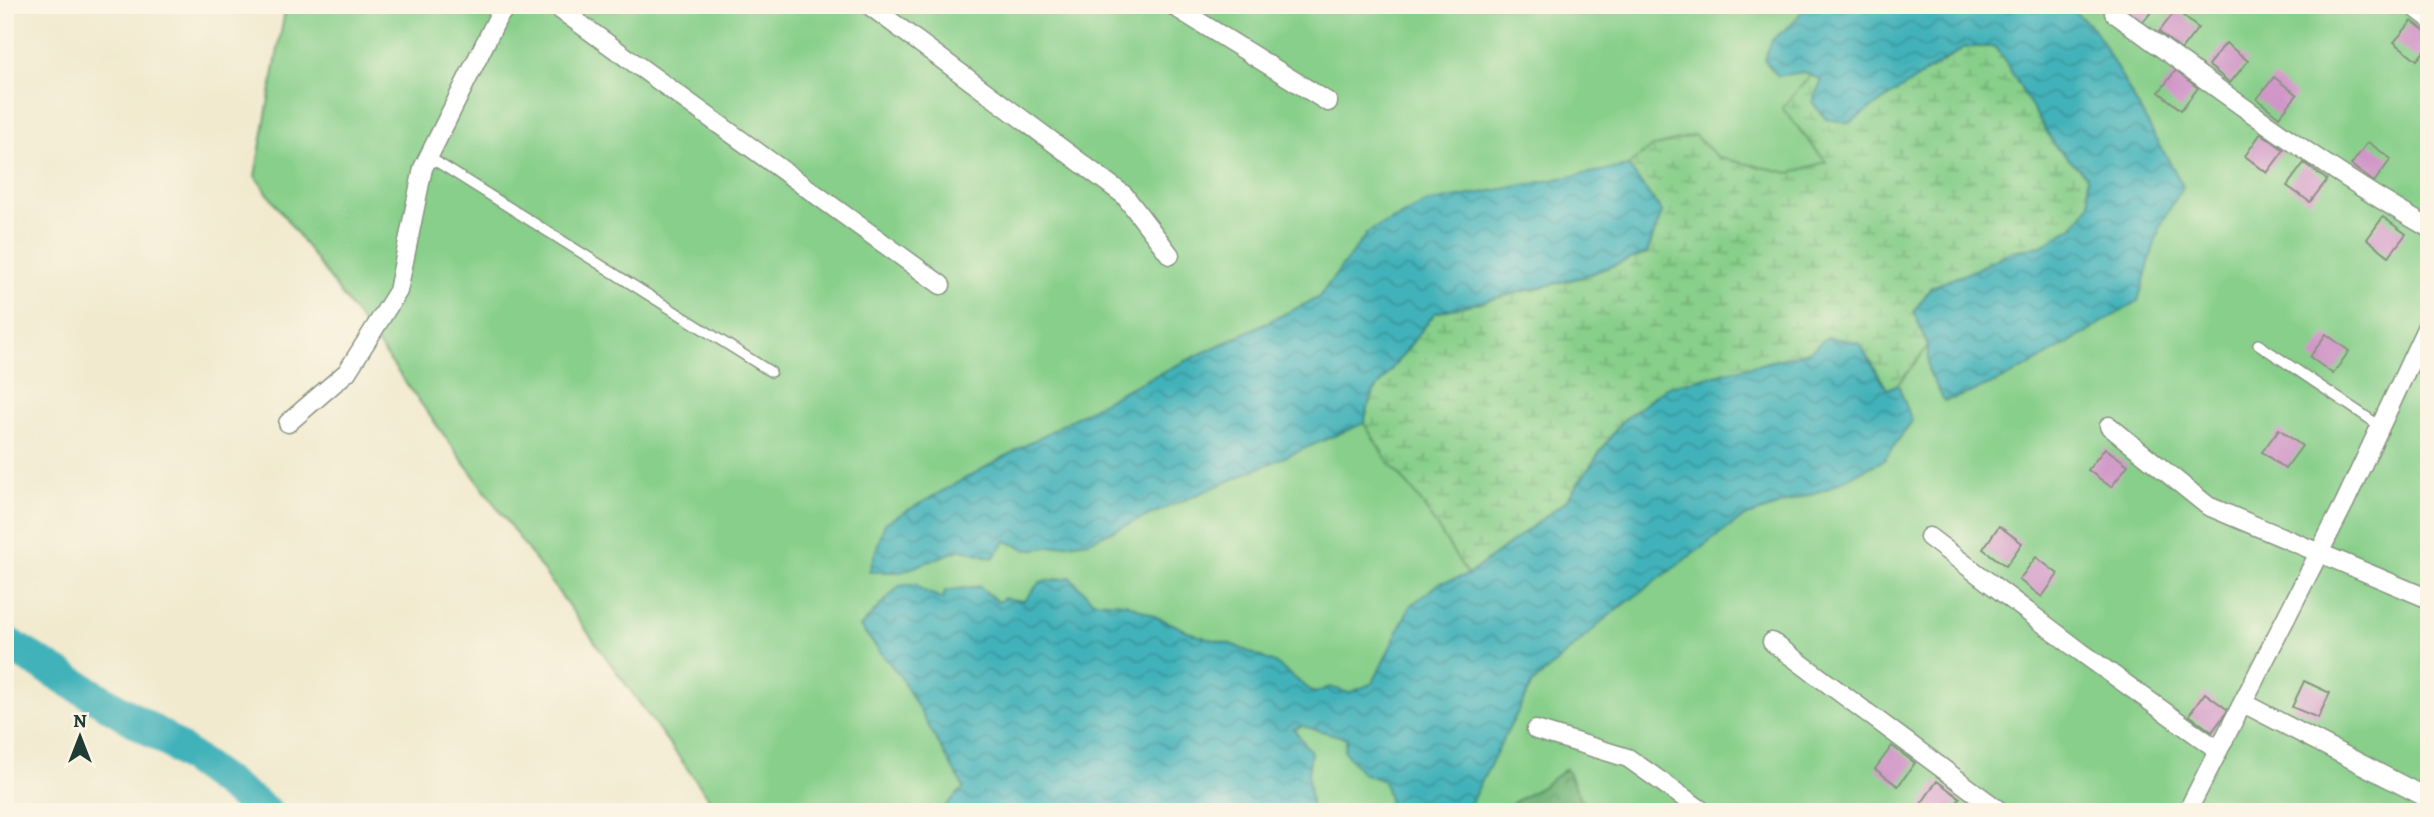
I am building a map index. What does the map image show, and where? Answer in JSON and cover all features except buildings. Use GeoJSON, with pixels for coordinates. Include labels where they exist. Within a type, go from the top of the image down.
{"type":"FeatureCollection","features":[{"type":"Feature","properties":{"kind":"street"},"geometry":{"type":"LineString","coordinates":[[288,423],[347,372],[398,291],[424,168],[498,17],[508,5]]}},
{"type":"Feature","properties":{"kind":"street"},"geometry":{"type":"LineString","coordinates":[[554,5],[941,285]]}},
{"type":"Feature","properties":{"kind":"street"},"geometry":{"type":"LineString","coordinates":[[869,5],[1124,195],[1170,255]]}},
{"type":"Feature","properties":{"kind":"street"},"geometry":{"type":"LineString","coordinates":[[1172,5],[1328,102]]}},
{"type":"Feature","properties":{"kind":"street"},"geometry":{"type":"LineString","coordinates":[[2412,5],[2429,18]]}},
{"type":"Feature","properties":{"kind":"street"},"geometry":{"type":"LineString","coordinates":[[2114,13],[2267,125],[2376,198],[2429,228]]}},
{"type":"Feature","properties":{"kind":"street"},"geometry":{"type":"LineString","coordinates":[[2187,812],[2318,554],[2429,322]]}},
{"type":"Feature","properties":{"kind":"street"},"geometry":{"type":"LineString","coordinates":[[2109,426],[2208,506],[2429,599]]}},
{"type":"Feature","properties":{"kind":"street"},"geometry":{"type":"LineString","coordinates":[[1928,537],[2081,652],[2218,750]]}},
{"type":"Feature","properties":{"kind":"street"},"geometry":{"type":"LineString","coordinates":[[1772,642],[2001,812]]}},
{"type":"Feature","properties":{"kind":"street"},"geometry":{"type":"LineString","coordinates":[[2243,703],[2429,799]]}},
{"type":"Feature","properties":{"kind":"street"},"geometry":{"type":"LineString","coordinates":[[1536,730],[1628,758],[1704,812]]}},
{"type":"Feature","properties":{"kind":"lane"},"geometry":{"type":"LineString","coordinates":[[429,158],[771,372]]}},
{"type":"Feature","properties":{"kind":"lane"},"geometry":{"type":"LineString","coordinates":[[2258,344],[2380,426]]}},
{"type":"Feature","properties":{"kind":"green space"},"geometry":{"type":"Polygon","coordinates":[[[286,5],[2429,5],[2429,812],[719,812],[255,176],[286,5]]]}},
{"type":"Feature","properties":{"kind":"green space"},"geometry":{"type":"Polygon","coordinates":[[[1965,47],[1997,47],[2056,147],[2087,176],[2090,204],[2074,226],[2041,246],[2012,251],[1970,273],[1931,287],[1914,312],[1928,347],[1898,384],[1887,390],[1871,361],[1809,352],[1667,387],[1621,422],[1566,501],[1468,575],[1417,496],[1387,460],[1364,423],[1371,396],[1435,313],[1582,277],[1647,253],[1662,212],[1628,166],[1650,148],[1694,135],[1719,158],[1790,173],[1826,162],[1782,108],[1811,75],[1822,80],[1915,79],[1965,47]]]}},
{"type":"Feature","properties":{"kind":"green space"},"geometry":{"type":"Polygon","coordinates":[[[1566,769],[1588,812],[1518,812],[1513,803],[1566,769]]]}},
{"type":"Feature","properties":{"kind":"water"},"geometry":{"type":"Polygon","coordinates":[[[1807,5],[2067,5],[2095,30],[2183,186],[2160,226],[2138,301],[1993,384],[1944,401],[1928,370],[1928,347],[1914,312],[1931,287],[1970,272],[2012,251],[2041,246],[2074,226],[2090,204],[2087,176],[2056,147],[1996,47],[1965,47],[1849,123],[1826,119],[1812,102],[1822,80],[1804,72],[1778,76],[1764,60],[1772,40],[1792,24],[1807,5]]]}},
{"type":"Feature","properties":{"kind":"water"},"geometry":{"type":"Polygon","coordinates":[[[1628,166],[1662,212],[1647,253],[1582,277],[1435,313],[1371,396],[1364,423],[1089,541],[1028,550],[1006,541],[993,558],[962,549],[901,572],[869,572],[885,523],[1125,390],[1318,298],[1368,232],[1426,203],[1628,166]]]}},
{"type":"Feature","properties":{"kind":"water"},"geometry":{"type":"Polygon","coordinates":[[[1827,337],[1859,343],[1887,389],[1898,384],[1912,421],[1884,460],[1826,489],[1742,518],[1611,614],[1532,684],[1466,812],[1374,812],[1390,804],[1384,781],[1362,773],[1344,751],[1347,738],[1302,726],[1294,729],[1311,752],[1308,775],[1312,812],[939,812],[964,788],[900,676],[860,627],[899,586],[916,584],[922,590],[943,599],[945,591],[979,586],[998,602],[1004,598],[1024,601],[1040,582],[1070,577],[1093,601],[1126,603],[1199,636],[1231,644],[1275,663],[1314,693],[1330,687],[1349,693],[1373,683],[1410,606],[1440,583],[1468,575],[1566,501],[1621,422],[1667,387],[1809,352],[1827,337]]]}},
{"type":"Feature","properties":{"kind":"waterway"},"geometry":{"type":"LineString","coordinates":[[5,642],[164,738],[266,812]]}}]}
